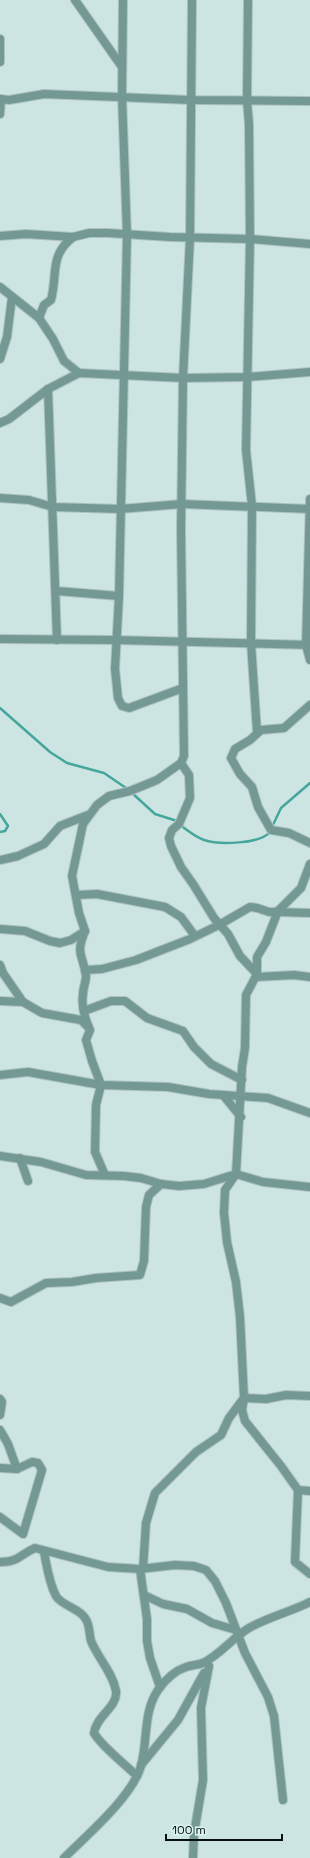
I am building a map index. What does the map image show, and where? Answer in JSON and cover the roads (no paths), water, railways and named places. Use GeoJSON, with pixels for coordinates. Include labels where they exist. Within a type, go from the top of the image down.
{"type":"FeatureCollection","features":[{"type":"Feature","properties":{"kind":"street"},"geometry":{"type":"LineString","coordinates":[[75,0],[122,67]]}},
{"type":"Feature","properties":{"kind":"street"},"geometry":{"type":"LineString","coordinates":[[123,0],[122,96],[127,234],[122,376],[119,596],[115,669],[118,698],[122,706],[129,708],[183,688]]}},
{"type":"Feature","properties":{"kind":"street"},"geometry":{"type":"LineString","coordinates":[[105,1176],[95,1152],[96,1105],[101,1085],[92,1062],[86,1040],[90,1030],[85,1019],[82,1001],[86,983],[85,970],[80,959],[79,945],[85,931],[79,913],[72,870],[83,824],[92,814],[96,805],[109,796],[130,791],[157,780],[181,763],[184,750],[181,530],[183,378],[190,238],[192,0]]}},
{"type":"Feature","properties":{"kind":"street"},"geometry":{"type":"LineString","coordinates":[[248,0],[247,101],[249,124],[250,239],[246,450],[252,506],[250,643],[257,732]]}},
{"type":"Feature","properties":{"kind":"street"},"geometry":{"type":"LineString","coordinates":[[0,39],[0,62]]}},
{"type":"Feature","properties":{"kind":"street"},"geometry":{"type":"LineString","coordinates":[[0,114],[0,99],[8,100],[44,94],[122,96],[190,100],[310,101]]}},
{"type":"Feature","properties":{"kind":"street"},"geometry":{"type":"LineString","coordinates":[[0,236],[26,234],[73,237],[89,233],[190,238],[250,239],[310,244]]}},
{"type":"Feature","properties":{"kind":"street"},"geometry":{"type":"LineString","coordinates":[[39,318],[44,305],[51,300],[57,258],[62,246],[73,237]]}},
{"type":"Feature","properties":{"kind":"street"},"geometry":{"type":"LineString","coordinates":[[0,287],[39,318],[53,339],[64,361],[79,373]]}},
{"type":"Feature","properties":{"kind":"street"},"geometry":{"type":"LineString","coordinates":[[0,359],[7,337],[12,297]]}},
{"type":"Feature","properties":{"kind":"street"},"geometry":{"type":"LineString","coordinates":[[0,423],[9,419],[48,389],[79,373],[183,378],[248,377],[310,372]]}},
{"type":"Feature","properties":{"kind":"street"},"geometry":{"type":"LineString","coordinates":[[48,389],[48,429],[57,591],[57,640]]}},
{"type":"Feature","properties":{"kind":"street"},"geometry":{"type":"LineString","coordinates":[[0,498],[29,500],[53,507],[120,509],[182,504],[310,509]]}},
{"type":"Feature","properties":{"kind":"street"},"geometry":{"type":"LineString","coordinates":[[310,499],[308,614],[308,645],[310,660]]}},
{"type":"Feature","properties":{"kind":"street"},"geometry":{"type":"LineString","coordinates":[[57,591],[119,596]]}},
{"type":"Feature","properties":{"kind":"street"},"geometry":{"type":"LineString","coordinates":[[0,639],[183,641],[308,645]]}},
{"type":"Feature","properties":{"kind":"street"},"geometry":{"type":"LineString","coordinates":[[310,706],[284,728],[266,728],[257,732],[250,740],[234,749],[231,758],[233,764],[252,787],[258,807],[272,830],[289,833],[310,843]]}},
{"type":"Feature","properties":{"kind":"street"},"geometry":{"type":"LineString","coordinates":[[181,763],[189,775],[190,798],[179,824],[172,830],[169,838],[174,855],[180,867],[219,925],[228,934],[240,956],[256,976]]}},
{"type":"Feature","properties":{"kind":"street"},"geometry":{"type":"LineString","coordinates":[[0,860],[18,856],[44,844],[60,826],[92,814]]}},
{"type":"Feature","properties":{"kind":"street"},"geometry":{"type":"LineString","coordinates":[[310,864],[301,888],[278,911],[266,942],[257,957],[256,976],[246,995],[245,1048],[236,1174],[225,1190],[224,1213],[227,1242],[236,1282],[240,1317],[244,1398],[242,1410],[245,1421],[298,1490],[295,1562],[310,1574]]}},
{"type":"Feature","properties":{"kind":"street"},"geometry":{"type":"LineString","coordinates":[[77,895],[96,894],[165,907],[181,917],[195,936]]}},
{"type":"Feature","properties":{"kind":"street"},"geometry":{"type":"LineString","coordinates":[[85,970],[102,969],[136,960],[219,925],[250,907],[256,907],[270,913],[278,911],[310,913]]}},
{"type":"Feature","properties":{"kind":"street"},"geometry":{"type":"LineString","coordinates":[[0,929],[25,931],[50,941],[60,943],[71,940],[85,931]]}},
{"type":"Feature","properties":{"kind":"street"},"geometry":{"type":"LineString","coordinates":[[0,965],[3,973],[23,1002],[42,1013],[81,1020],[90,1030]]}},
{"type":"Feature","properties":{"kind":"street"},"geometry":{"type":"LineString","coordinates":[[256,976],[294,975],[310,977]]}},
{"type":"Feature","properties":{"kind":"street"},"geometry":{"type":"LineString","coordinates":[[0,1001],[23,1002]]}},
{"type":"Feature","properties":{"kind":"street"},"geometry":{"type":"LineString","coordinates":[[84,1011],[111,1001],[125,1001],[147,1018],[183,1031],[194,1047],[212,1064],[242,1080]]}},
{"type":"Feature","properties":{"kind":"street"},"geometry":{"type":"LineString","coordinates":[[0,1074],[28,1072],[101,1085],[168,1087],[224,1095],[268,1098],[310,1113]]}},
{"type":"Feature","properties":{"kind":"street"},"geometry":{"type":"LineString","coordinates":[[224,1095],[241,1117]]}},
{"type":"Feature","properties":{"kind":"street"},"geometry":{"type":"LineString","coordinates":[[0,1156],[41,1162],[86,1175],[141,1178],[161,1184],[204,1184],[236,1174],[263,1182],[310,1187]]}},
{"type":"Feature","properties":{"kind":"street"},"geometry":{"type":"LineString","coordinates":[[20,1158],[28,1181]]}},
{"type":"Feature","properties":{"kind":"street"},"geometry":{"type":"LineString","coordinates":[[0,1298],[10,1302],[46,1283],[72,1282],[96,1278],[140,1275],[144,1261],[146,1208],[149,1194],[161,1184]]}},
{"type":"Feature","properties":{"kind":"street"},"geometry":{"type":"LineString","coordinates":[[244,1398],[266,1399],[286,1395],[310,1396]]}},
{"type":"Feature","properties":{"kind":"street"},"geometry":{"type":"LineString","coordinates":[[160,1687],[150,1658],[147,1642],[147,1620],[142,1569],[146,1523],[155,1493],[196,1452],[221,1434],[229,1418],[244,1398]]}},
{"type":"Feature","properties":{"kind":"street"},"geometry":{"type":"LineString","coordinates":[[0,1399],[2,1402],[0,1415]]}},
{"type":"Feature","properties":{"kind":"street"},"geometry":{"type":"LineString","coordinates":[[0,1430],[8,1444],[17,1468]]}},
{"type":"Feature","properties":{"kind":"street"},"geometry":{"type":"LineString","coordinates":[[0,1468],[17,1468],[32,1462],[38,1463],[42,1470],[23,1534],[0,1517]]}},
{"type":"Feature","properties":{"kind":"street"},"geometry":{"type":"LineString","coordinates":[[298,1490],[310,1491]]}},
{"type":"Feature","properties":{"kind":"street"},"geometry":{"type":"LineString","coordinates":[[0,1560],[17,1560],[35,1548],[44,1552],[108,1567],[142,1569],[175,1565],[194,1566],[206,1570],[226,1603],[250,1665],[268,1697],[274,1716],[283,1800]]}},
{"type":"Feature","properties":{"kind":"street"},"geometry":{"type":"LineString","coordinates":[[44,1552],[50,1582],[57,1598],[85,1618],[91,1640],[108,1671],[115,1688],[116,1692],[114,1702],[98,1721],[94,1733],[99,1741],[137,1776]]}},
{"type":"Feature","properties":{"kind":"street"},"geometry":{"type":"LineString","coordinates":[[144,1595],[163,1604],[187,1609],[212,1623],[237,1632]]}},
{"type":"Feature","properties":{"kind":"street"},"geometry":{"type":"LineString","coordinates":[[141,1766],[178,1720],[215,1656],[237,1632],[292,1611],[310,1602]]}},
{"type":"Feature","properties":{"kind":"street"},"geometry":{"type":"LineString","coordinates":[[64,1858],[108,1815],[137,1776],[141,1766],[146,1720],[150,1707],[160,1687],[171,1675],[185,1668],[202,1663],[215,1656]]}},
{"type":"Feature","properties":{"kind":"street"},"geometry":{"type":"LineString","coordinates":[[193,1858],[194,1834],[204,1780],[201,1708],[209,1666]]}},
{"type":"Feature","properties":{"kind":"waterway"},"geometry":{"type":"LineString","coordinates":[[0,708],[50,752],[67,763],[104,773],[129,790]]}},
{"type":"Feature","properties":{"kind":"waterway"},"geometry":{"type":"LineString","coordinates":[[272,827],[281,808],[310,783]]}},
{"type":"Feature","properties":{"kind":"waterway"},"geometry":{"type":"LineString","coordinates":[[132,793],[155,814],[177,821]]}},
{"type":"Feature","properties":{"kind":"waterway"},"geometry":{"type":"LineString","coordinates":[[0,814],[8,826],[5,831],[0,832]]}},
{"type":"Feature","properties":{"kind":"waterway"},"geometry":{"type":"LineString","coordinates":[[180,825],[201,839],[219,843],[249,841],[258,839],[270,832]]}}]}
